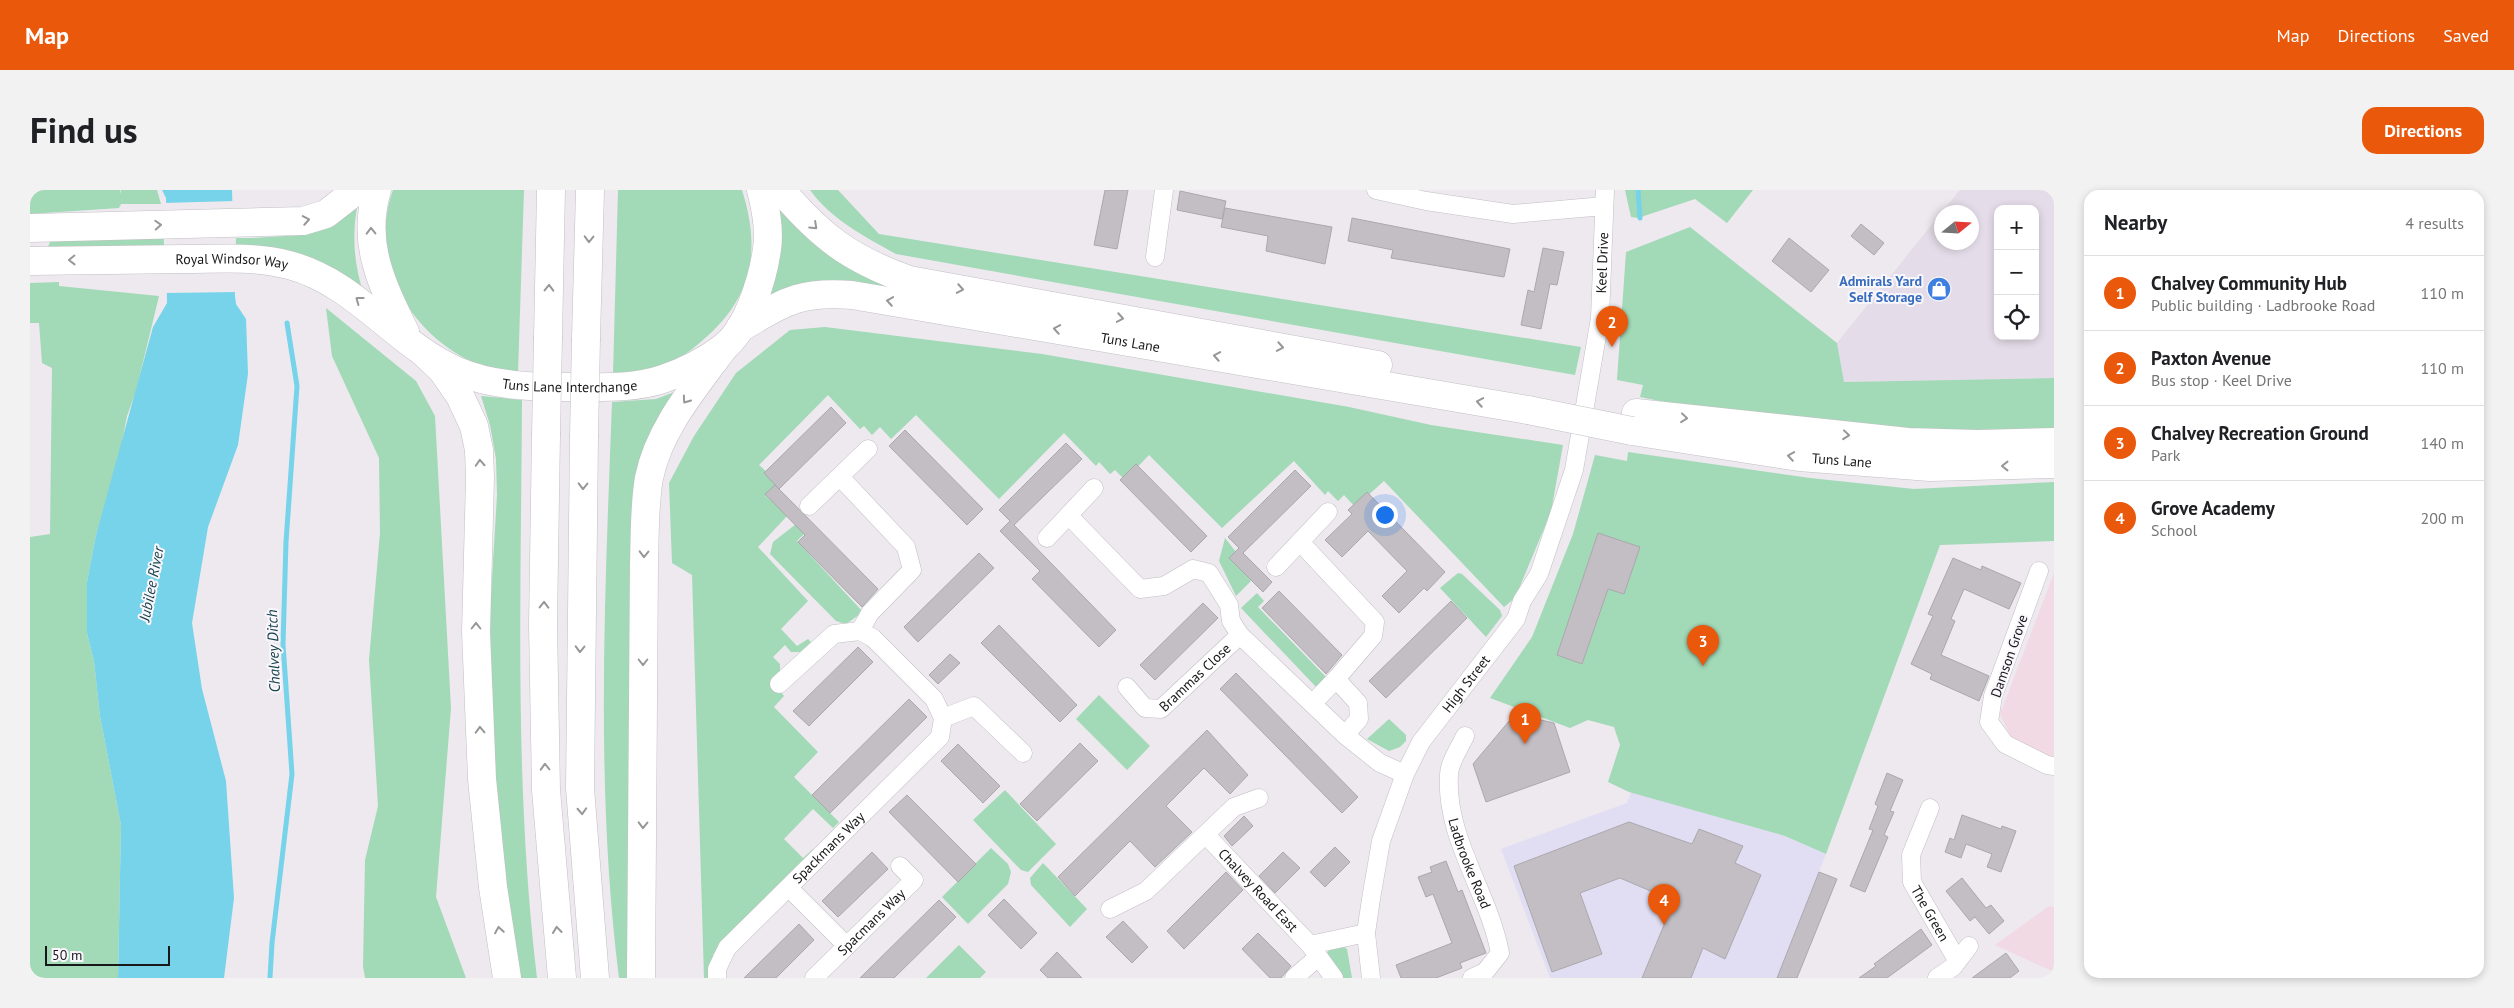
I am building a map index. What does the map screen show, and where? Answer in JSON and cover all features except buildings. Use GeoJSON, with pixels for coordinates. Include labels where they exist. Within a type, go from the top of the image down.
{"type":"FeatureCollection","features":[{"type":"Feature","properties":{"kind":"main road"},"geometry":{"type":"LineString","coordinates":[[30,228],[290,222],[315,218],[335,208],[357,190]]}},
{"type":"Feature","properties":{"kind":"main road"},"geometry":{"type":"LineString","coordinates":[[377,190],[373,202],[371,233],[375,263],[386,294],[416,347],[442,370],[460,396],[474,426],[479,450],[476,632],[482,779],[496,911],[508,978]]}},
{"type":"Feature","properties":{"kind":"main road"},"geometry":{"type":"LineString","coordinates":[[551,190],[544,626],[546,790],[562,978]]}},
{"type":"Feature","properties":{"kind":"main road"},"geometry":{"type":"LineString","coordinates":[[590,190],[584,437],[580,788],[595,978]]}},
{"type":"Feature","properties":{"kind":"main road"},"geometry":{"type":"LineString","coordinates":[[641,978],[644,565],[645,513],[649,476],[663,439],[681,408],[732,337],[759,282],[767,249],[766,209],[761,190]]}},
{"type":"Feature","properties":{"kind":"main road","name":"Tuns Lane"},"geometry":{"type":"LineString","coordinates":[[781,190],[827,239],[866,263],[909,280],[1531,402]]}},
{"type":"Feature","properties":{"kind":"main road","name":"Royal Windsor Way"},"geometry":{"type":"LineString","coordinates":[[30,261],[250,259],[291,266],[332,282],[358,300],[416,347]]}},
{"type":"Feature","properties":{"kind":"main road","name":"Tuns Lane"},"geometry":{"type":"LineString","coordinates":[[732,337],[785,302],[806,295],[852,295],[1531,402]]}},
{"type":"Feature","properties":{"kind":"main road","name":"Tuns Lane Interchange"},"geometry":{"type":"LineString","coordinates":[[416,347],[457,371],[493,383],[519,386],[621,387],[663,379],[732,337]]}},
{"type":"Feature","properties":{"kind":"main road"},"geometry":{"type":"LineString","coordinates":[[1531,402],[1634,422]]}},
{"type":"Feature","properties":{"kind":"main road","name":"Tuns Lane"},"geometry":{"type":"LineString","coordinates":[[1634,422],[1908,442],[1978,444],[2054,442]]}},
{"type":"Feature","properties":{"kind":"main road","name":"Tuns Lane"},"geometry":{"type":"LineString","coordinates":[[1634,422],[1799,457],[1930,467],[2054,464]]}},
{"type":"Feature","properties":{"kind":"street"},"geometry":{"type":"LineString","coordinates":[[1154,257],[1164,190]]}},
{"type":"Feature","properties":{"kind":"street"},"geometry":{"type":"LineString","coordinates":[[1376,190],[1426,201],[1513,214],[1604,198]]}},
{"type":"Feature","properties":{"kind":"street","name":"Keel Drive"},"geometry":{"type":"LineString","coordinates":[[1589,395],[1600,318],[1605,238],[1604,198]]}},
{"type":"Feature","properties":{"kind":"street","name":"High Street"},"geometry":{"type":"LineString","coordinates":[[1371,978],[1366,933],[1381,841],[1405,774],[1421,742],[1516,618],[1522,601],[1539,574],[1574,470],[1589,395]]}},
{"type":"Feature","properties":{"kind":"street"},"geometry":{"type":"LineString","coordinates":[[810,506],[868,449]]}},
{"type":"Feature","properties":{"kind":"street"},"geometry":{"type":"LineString","coordinates":[[840,478],[906,547],[912,570],[870,613],[860,631]]}},
{"type":"Feature","properties":{"kind":"street"},"geometry":{"type":"LineString","coordinates":[[1047,538],[1094,488]]}},
{"type":"Feature","properties":{"kind":"street"},"geometry":{"type":"LineString","coordinates":[[1276,567],[1301,543],[1328,512]]}},
{"type":"Feature","properties":{"kind":"street"},"geometry":{"type":"LineString","coordinates":[[1069,516],[1140,589],[1164,586],[1193,569],[1209,573],[1228,605],[1231,621],[1240,635],[1345,735],[1380,763],[1405,774]]}},
{"type":"Feature","properties":{"kind":"street"},"geometry":{"type":"LineString","coordinates":[[1301,543],[1374,622],[1373,636],[1313,703]]}},
{"type":"Feature","properties":{"kind":"street","name":"Damson Grove"},"geometry":{"type":"LineString","coordinates":[[2039,571],[1993,696],[1989,722],[2006,744],[2047,765],[2054,766]]}},
{"type":"Feature","properties":{"kind":"street"},"geometry":{"type":"LineString","coordinates":[[779,684],[834,634],[860,631],[873,638],[934,699],[943,718],[974,706],[1023,753]]}},
{"type":"Feature","properties":{"kind":"street","name":"Brammas Close"},"geometry":{"type":"LineString","coordinates":[[1127,686],[1145,708],[1161,709],[1240,635]]}},
{"type":"Feature","properties":{"kind":"street"},"geometry":{"type":"LineString","coordinates":[[1336,679],[1358,702],[1359,719],[1345,735]]}},
{"type":"Feature","properties":{"kind":"street","name":"Spackmans Way"},"geometry":{"type":"LineString","coordinates":[[717,978],[717,969],[727,948],[940,737],[943,718]]}},
{"type":"Feature","properties":{"kind":"street","name":"Ladbrooke Road"},"geometry":{"type":"LineString","coordinates":[[1465,736],[1448,773],[1454,825],[1496,929],[1500,953],[1485,972],[1472,978]]}},
{"type":"Feature","properties":{"kind":"street"},"geometry":{"type":"LineString","coordinates":[[1110,909],[1146,891],[1206,836],[1234,807],[1259,798]]}},
{"type":"Feature","properties":{"kind":"street","name":"The Green"},"geometry":{"type":"LineString","coordinates":[[1931,808],[1911,855],[1912,882],[1957,960]]}},
{"type":"Feature","properties":{"kind":"street","name":"Chalvey Road East"},"geometry":{"type":"LineString","coordinates":[[1206,836],[1314,951],[1334,978]]}},
{"type":"Feature","properties":{"kind":"street","name":"Spacmans Way"},"geometry":{"type":"LineString","coordinates":[[814,978],[914,880],[900,866]]}},
{"type":"Feature","properties":{"kind":"street"},"geometry":{"type":"LineString","coordinates":[[789,888],[847,946]]}},
{"type":"Feature","properties":{"kind":"street"},"geometry":{"type":"LineString","coordinates":[[1294,978],[1314,951],[1366,933]]}},
{"type":"Feature","properties":{"kind":"street","name":"The Green"},"geometry":{"type":"LineString","coordinates":[[1937,978],[1953,967],[1969,946]]}},
{"type":"Feature","properties":{"kind":"shaded area","name":"Admirals Yard Self Storage"},"geometry":{"type":"Polygon","coordinates":[[[1960,190],[2054,190],[2054,378],[1844,382],[1837,343],[1934,222],[1934,250],[1979,250],[1979,205],[1948,205],[1960,190]]]}},
{"type":"Feature","properties":{"kind":"shaded area"},"geometry":{"type":"Polygon","coordinates":[[[2054,573],[2054,759],[2011,738],[2000,714],[2054,573]]]}},
{"type":"Feature","properties":{"kind":"shaded area"},"geometry":{"type":"Polygon","coordinates":[[[1631,792],[1785,836],[1826,854],[1777,978],[1550,978],[1501,849],[1627,803],[1631,792]]]}},
{"type":"Feature","properties":{"kind":"shaded area"},"geometry":{"type":"Polygon","coordinates":[[[2049,906],[2054,907],[2054,972],[1995,945],[2049,906]]]}},
{"type":"Feature","properties":{"kind":"green space"},"geometry":{"type":"Polygon","coordinates":[[[30,190],[120,190],[120,194],[121,190],[157,190],[161,204],[121,204],[119,208],[30,214],[30,190]]]}},
{"type":"Feature","properties":{"kind":"green space"},"geometry":{"type":"Polygon","coordinates":[[[393,190],[524,190],[518,373],[482,366],[453,351],[432,335],[414,315],[400,293],[390,269],[386,243],[386,217],[393,190]]]}},
{"type":"Feature","properties":{"kind":"green space"},"geometry":{"type":"Polygon","coordinates":[[[618,190],[742,190],[748,212],[751,252],[743,289],[720,323],[699,344],[680,358],[658,368],[642,372],[613,374],[618,190]]]}},
{"type":"Feature","properties":{"kind":"green space"},"geometry":{"type":"Polygon","coordinates":[[[810,190],[838,190],[879,234],[1581,347],[1575,375],[896,254],[838,219],[810,190]]]}},
{"type":"Feature","properties":{"kind":"green space"},"geometry":{"type":"Polygon","coordinates":[[[1625,190],[1753,190],[1727,223],[1695,199],[1638,218],[1631,217],[1625,190]]]}},
{"type":"Feature","properties":{"kind":"green space"},"geometry":{"type":"Polygon","coordinates":[[[777,205],[905,284],[901,295],[769,297],[780,241],[777,205]]]}},
{"type":"Feature","properties":{"kind":"green space"},"geometry":{"type":"Polygon","coordinates":[[[357,207],[355,250],[363,292],[342,278],[47,250],[51,239],[254,238],[300,235],[319,231],[338,221],[357,207]]]}},
{"type":"Feature","properties":{"kind":"green space"},"geometry":{"type":"Polygon","coordinates":[[[1690,227],[1837,343],[1844,382],[2054,378],[2054,436],[2016,439],[1748,419],[1640,397],[1643,385],[1617,380],[1626,252],[1690,227]]]}},
{"type":"Feature","properties":{"kind":"green space"},"geometry":{"type":"Polygon","coordinates":[[[59,282],[59,286],[159,296],[136,391],[127,416],[121,447],[96,535],[87,582],[87,633],[94,661],[100,716],[121,825],[118,978],[30,978],[30,537],[50,534],[52,368],[42,363],[39,323],[30,323],[30,283],[59,282]]]}},
{"type":"Feature","properties":{"kind":"green space"},"geometry":{"type":"Polygon","coordinates":[[[326,308],[416,381],[435,416],[451,708],[436,897],[466,978],[365,978],[363,966],[365,860],[378,806],[369,660],[380,533],[379,458],[332,356],[326,308]]]}},
{"type":"Feature","properties":{"kind":"green space"},"geometry":{"type":"Polygon","coordinates":[[[825,327],[1042,354],[1349,407],[1431,425],[1563,445],[1551,512],[1515,598],[1504,607],[1384,481],[1355,507],[1344,495],[1338,501],[1328,491],[1325,495],[1294,461],[1222,528],[1149,455],[1125,480],[1115,470],[1110,474],[1099,462],[1096,466],[1064,433],[999,499],[916,415],[891,439],[880,427],[872,435],[864,426],[860,429],[828,395],[759,465],[778,482],[766,496],[788,515],[758,547],[808,601],[781,629],[797,646],[808,639],[811,642],[800,652],[791,652],[785,645],[773,657],[780,664],[780,671],[771,679],[784,696],[774,707],[818,752],[794,777],[839,822],[833,828],[813,809],[784,839],[803,858],[813,849],[817,853],[713,954],[712,978],[704,978],[692,575],[672,563],[669,483],[694,436],[736,373],[790,330],[825,327]]]}},
{"type":"Feature","properties":{"kind":"green space"},"geometry":{"type":"Polygon","coordinates":[[[680,390],[656,427],[629,978],[619,978],[607,834],[604,762],[605,618],[612,402],[656,399],[680,390]]]}},
{"type":"Feature","properties":{"kind":"green space"},"geometry":{"type":"Polygon","coordinates":[[[481,396],[522,400],[520,689],[525,834],[537,978],[516,978],[498,865],[489,629],[497,495],[496,459],[490,425],[481,396]]]}},
{"type":"Feature","properties":{"kind":"green space"},"geometry":{"type":"Polygon","coordinates":[[[1628,452],[1810,478],[1914,489],[2054,482],[2054,541],[1940,545],[1826,854],[1785,836],[1629,792],[1608,782],[1620,745],[1614,727],[1588,720],[1570,728],[1490,698],[1532,637],[1573,534],[1595,455],[1627,461],[1628,452]]]}},
{"type":"Feature","properties":{"kind":"green space"},"geometry":{"type":"Polygon","coordinates":[[[796,524],[806,532],[797,541],[863,612],[846,624],[836,621],[770,554],[773,542],[796,524]]]}},
{"type":"Feature","properties":{"kind":"green space"},"geometry":{"type":"Polygon","coordinates":[[[1225,538],[1236,552],[1231,559],[1251,581],[1236,596],[1219,561],[1225,538]]]}},
{"type":"Feature","properties":{"kind":"green space"},"geometry":{"type":"Polygon","coordinates":[[[1458,573],[1462,574],[1500,610],[1502,616],[1486,637],[1440,588],[1458,573]]]}},
{"type":"Feature","properties":{"kind":"green space"},"geometry":{"type":"Polygon","coordinates":[[[1257,593],[1264,601],[1258,607],[1326,677],[1327,681],[1317,688],[1241,608],[1257,593]]]}},
{"type":"Feature","properties":{"kind":"green space"},"geometry":{"type":"Polygon","coordinates":[[[1099,695],[1150,746],[1127,770],[1076,719],[1099,695]]]}},
{"type":"Feature","properties":{"kind":"green space"},"geometry":{"type":"Polygon","coordinates":[[[1389,719],[1406,735],[1406,741],[1400,747],[1389,751],[1367,739],[1389,719]]]}},
{"type":"Feature","properties":{"kind":"green space"},"geometry":{"type":"Polygon","coordinates":[[[1005,790],[1056,844],[1028,872],[1021,870],[973,820],[1005,790]]]}},
{"type":"Feature","properties":{"kind":"green space"},"geometry":{"type":"Polygon","coordinates":[[[991,848],[1008,864],[1011,872],[1008,884],[968,924],[942,897],[991,848]]]}},
{"type":"Feature","properties":{"kind":"green space"},"geometry":{"type":"Polygon","coordinates":[[[1043,863],[1087,909],[1070,927],[1031,885],[1030,878],[1043,863]]]}},
{"type":"Feature","properties":{"kind":"green space"},"geometry":{"type":"Polygon","coordinates":[[[959,945],[986,972],[980,978],[926,978],[959,945]]]}},
{"type":"Feature","properties":{"kind":"green space"},"geometry":{"type":"Polygon","coordinates":[[[1343,946],[1347,949],[1352,978],[1342,978],[1326,954],[1332,947],[1343,946]]]}},
{"type":"Feature","properties":{"kind":"water","name":"Jubilee River"},"geometry":{"type":"Polygon","coordinates":[[[162,190],[232,190],[235,296],[236,304],[246,319],[248,374],[238,445],[208,527],[192,623],[202,689],[226,781],[234,898],[224,978],[118,978],[121,825],[100,716],[94,661],[87,633],[87,582],[96,535],[153,327],[167,303],[166,198],[162,190]]]}},
{"type":"Feature","properties":{"kind":"pier"},"geometry":{"type":"Polygon","coordinates":[[[235,201],[237,292],[165,293],[163,203],[235,201]]]}},
{"type":"Feature","properties":{"kind":"waterway"},"geometry":{"type":"LineString","coordinates":[[1638,190],[1640,218]]}},
{"type":"Feature","properties":{"kind":"waterway","name":"Chalvey Ditch"},"geometry":{"type":"LineString","coordinates":[[270,978],[272,943],[292,774],[283,644],[286,542],[297,386],[287,323]]}},
{"type":"Feature","properties":{"kind":"place","name":"Admirals Yard Self Storage"},"geometry":{"type":"Point","coordinates":[1939,289]}},
{"type":"Feature","properties":{"kind":"place","name":"Paxton Avenue"},"geometry":{"type":"Point","coordinates":[1612,347]}},
{"type":"Feature","properties":{"kind":"place","name":"Chalvey Recreation Ground"},"geometry":{"type":"Point","coordinates":[1703,666]}},
{"type":"Feature","properties":{"kind":"place","name":"Chalvey Community Hub"},"geometry":{"type":"Point","coordinates":[1525,744]}},
{"type":"Feature","properties":{"kind":"place","name":"Grove Academy"},"geometry":{"type":"Point","coordinates":[1664,925]}}]}
